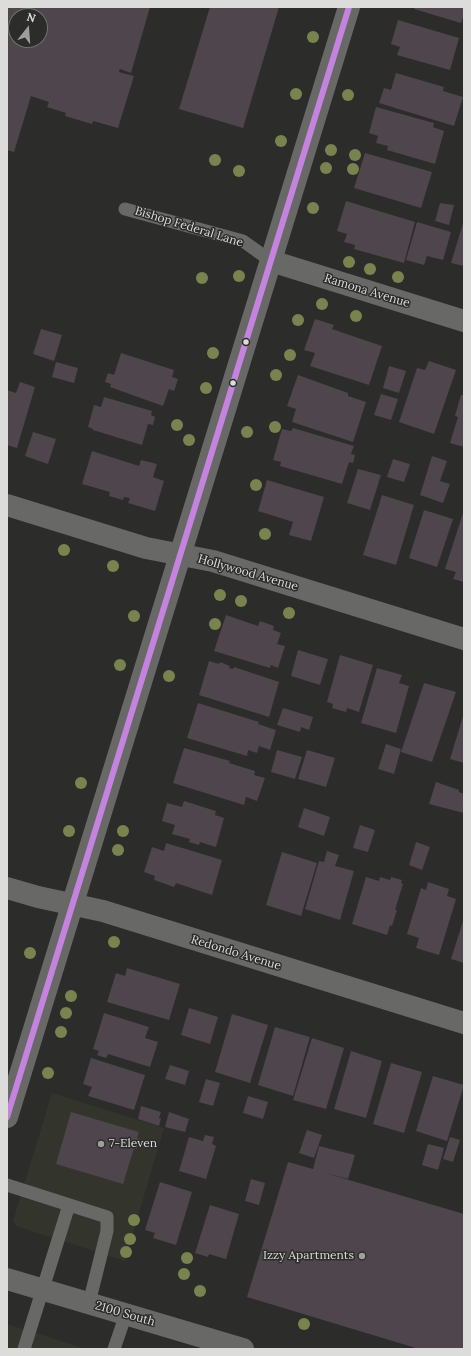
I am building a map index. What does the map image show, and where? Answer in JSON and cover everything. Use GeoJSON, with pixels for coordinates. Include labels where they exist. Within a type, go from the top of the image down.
{"type":"FeatureCollection","features":[{"type":"Feature","properties":{"kind":"street"},"geometry":{"type":"LineString","coordinates":[[7,1117],[349,7]]}},
{"type":"Feature","properties":{"kind":"street","name":"Ramona Avenue"},"geometry":{"type":"LineString","coordinates":[[271,262],[464,321]]}},
{"type":"Feature","properties":{"kind":"street","name":"Hollywood Avenue"},"geometry":{"type":"LineString","coordinates":[[7,505],[146,548],[213,561],[464,639]]}},
{"type":"Feature","properties":{"kind":"street","name":"Redondo Avenue"},"geometry":{"type":"LineString","coordinates":[[7,888],[38,897],[111,914],[464,1023]]}},
{"type":"Feature","properties":{"kind":"street","name":"2100 South"},"geometry":{"type":"LineString","coordinates":[[7,1279],[243,1349]]}},
{"type":"Feature","properties":{"kind":"lane","name":"Bishop Federal Lane"},"geometry":{"type":"LineString","coordinates":[[125,209],[243,241],[271,262]]}},
{"type":"Feature","properties":{"kind":"lane"},"geometry":{"type":"LineString","coordinates":[[7,1185],[107,1217],[107,1231],[88,1303]]}},
{"type":"Feature","properties":{"kind":"lane"},"geometry":{"type":"LineString","coordinates":[[24,1349],[69,1205]]}},
{"type":"Feature","properties":{"kind":"lane"},"geometry":{"type":"LineString","coordinates":[[114,1349],[126,1314]]}},
{"type":"Feature","properties":{"kind":"shaded area"},"geometry":{"type":"Polygon","coordinates":[[[52,1093],[164,1128],[125,1261],[16,1226],[13,1221],[52,1093]]]}},
{"type":"Feature","properties":{"kind":"shaded area"},"geometry":{"type":"Polygon","coordinates":[[[7,1324],[86,1349],[7,1349],[7,1324]]]}},
{"type":"Feature","properties":{"kind":"building"},"geometry":{"type":"Polygon","coordinates":[[[7,7],[150,7],[131,73],[120,69],[119,72],[134,76],[118,128],[93,121],[92,124],[65,116],[66,113],[47,107],[49,102],[31,96],[14,152],[7,150],[7,7]]]}},
{"type":"Feature","properties":{"kind":"building"},"geometry":{"type":"Polygon","coordinates":[[[210,7],[279,7],[243,128],[179,109],[210,7]]]}},
{"type":"Feature","properties":{"kind":"building"},"geometry":{"type":"Polygon","coordinates":[[[415,7],[464,7],[464,15],[461,23],[414,9],[415,7]]]}},
{"type":"Feature","properties":{"kind":"building"},"geometry":{"type":"Polygon","coordinates":[[[398,20],[459,38],[450,70],[397,55],[400,47],[391,44],[398,20]]]}},
{"type":"Feature","properties":{"kind":"building"},"geometry":{"type":"Polygon","coordinates":[[[396,73],[444,87],[443,91],[463,97],[454,126],[379,103],[384,88],[391,90],[396,73]]]}},
{"type":"Feature","properties":{"kind":"building"},"geometry":{"type":"Polygon","coordinates":[[[376,107],[434,123],[433,127],[444,131],[435,164],[387,150],[388,146],[376,143],[378,136],[369,133],[376,107]]]}},
{"type":"Feature","properties":{"kind":"building"},"geometry":{"type":"Polygon","coordinates":[[[365,153],[432,172],[421,208],[354,188],[365,153]]]}},
{"type":"Feature","properties":{"kind":"building"},"geometry":{"type":"Polygon","coordinates":[[[346,201],[415,222],[404,263],[354,249],[355,245],[344,242],[347,234],[337,231],[346,201]]]}},
{"type":"Feature","properties":{"kind":"building"},"geometry":{"type":"Polygon","coordinates":[[[440,203],[454,205],[449,225],[435,221],[440,203]]]}},
{"type":"Feature","properties":{"kind":"building"},"geometry":{"type":"Polygon","coordinates":[[[464,220],[464,266],[451,263],[464,220]]]}},
{"type":"Feature","properties":{"kind":"building"},"geometry":{"type":"Polygon","coordinates":[[[417,222],[451,232],[443,260],[427,256],[424,265],[406,260],[417,222]]]}},
{"type":"Feature","properties":{"kind":"building"},"geometry":{"type":"Polygon","coordinates":[[[315,319],[334,325],[332,329],[382,346],[369,385],[310,366],[315,353],[304,350],[315,319]]]}},
{"type":"Feature","properties":{"kind":"building"},"geometry":{"type":"Polygon","coordinates":[[[41,329],[62,335],[54,361],[33,354],[41,329]]]}},
{"type":"Feature","properties":{"kind":"building"},"geometry":{"type":"Polygon","coordinates":[[[121,353],[174,370],[172,377],[178,379],[174,391],[169,389],[163,406],[110,387],[111,384],[105,382],[108,373],[114,375],[121,353]]]}},
{"type":"Feature","properties":{"kind":"building"},"geometry":{"type":"Polygon","coordinates":[[[429,361],[456,370],[434,434],[399,422],[417,368],[425,370],[429,361]]]}},
{"type":"Feature","properties":{"kind":"building"},"geometry":{"type":"Polygon","coordinates":[[[56,362],[78,368],[74,383],[52,377],[56,362]]]}},
{"type":"Feature","properties":{"kind":"building"},"geometry":{"type":"Polygon","coordinates":[[[389,366],[406,371],[399,393],[383,388],[389,366]]]}},
{"type":"Feature","properties":{"kind":"building"},"geometry":{"type":"Polygon","coordinates":[[[298,375],[348,393],[348,396],[366,402],[353,442],[292,422],[296,409],[287,406],[298,375]]]}},
{"type":"Feature","properties":{"kind":"building"},"geometry":{"type":"Polygon","coordinates":[[[20,382],[35,387],[17,448],[7,445],[7,390],[16,393],[20,382]]]}},
{"type":"Feature","properties":{"kind":"building"},"geometry":{"type":"Polygon","coordinates":[[[381,394],[398,399],[391,420],[374,415],[381,394]]]}},
{"type":"Feature","properties":{"kind":"building"},"geometry":{"type":"Polygon","coordinates":[[[461,395],[464,395],[464,447],[450,443],[458,417],[455,416],[461,395]]]}},
{"type":"Feature","properties":{"kind":"building"},"geometry":{"type":"Polygon","coordinates":[[[104,397],[152,411],[151,415],[155,417],[153,425],[148,424],[142,445],[93,430],[88,427],[94,405],[101,407],[104,397]]]}},
{"type":"Feature","properties":{"kind":"building"},"geometry":{"type":"Polygon","coordinates":[[[293,428],[354,446],[351,454],[355,455],[353,463],[349,462],[342,484],[280,466],[281,462],[273,460],[282,429],[291,431],[293,428]]]}},
{"type":"Feature","properties":{"kind":"building"},"geometry":{"type":"Polygon","coordinates":[[[33,432],[56,439],[48,464],[25,456],[33,432]]]}},
{"type":"Feature","properties":{"kind":"building"},"geometry":{"type":"Polygon","coordinates":[[[92,451],[139,466],[141,460],[157,464],[153,477],[164,481],[155,511],[128,503],[130,498],[124,497],[123,500],[109,496],[110,492],[82,484],[92,451]]]}},
{"type":"Feature","properties":{"kind":"building"},"geometry":{"type":"Polygon","coordinates":[[[432,456],[447,461],[440,481],[450,484],[443,503],[420,495],[432,456]]]}},
{"type":"Feature","properties":{"kind":"building"},"geometry":{"type":"Polygon","coordinates":[[[393,459],[410,464],[404,482],[387,477],[393,459]]]}},
{"type":"Feature","properties":{"kind":"building"},"geometry":{"type":"Polygon","coordinates":[[[358,469],[381,475],[370,510],[347,503],[358,469]]]}},
{"type":"Feature","properties":{"kind":"building"},"geometry":{"type":"Polygon","coordinates":[[[267,480],[324,497],[311,541],[289,535],[293,522],[258,511],[267,480]]]}},
{"type":"Feature","properties":{"kind":"building"},"geometry":{"type":"Polygon","coordinates":[[[382,495],[414,505],[396,565],[363,555],[382,495]]]}},
{"type":"Feature","properties":{"kind":"building"},"geometry":{"type":"Polygon","coordinates":[[[424,510],[453,519],[437,567],[409,558],[424,510]]]}},
{"type":"Feature","properties":{"kind":"building"},"geometry":{"type":"Polygon","coordinates":[[[464,510],[464,582],[453,579],[456,572],[445,569],[464,510]]]}},
{"type":"Feature","properties":{"kind":"building"},"geometry":{"type":"Polygon","coordinates":[[[226,615],[258,626],[260,621],[274,626],[273,630],[281,633],[277,644],[285,646],[278,668],[271,665],[270,668],[214,651],[226,615]]]}},
{"type":"Feature","properties":{"kind":"building"},"geometry":{"type":"Polygon","coordinates":[[[298,650],[328,659],[320,685],[291,676],[298,650]]]}},
{"type":"Feature","properties":{"kind":"building"},"geometry":{"type":"Polygon","coordinates":[[[340,655],[373,665],[359,712],[347,708],[346,712],[332,708],[333,704],[327,702],[340,655]]]}},
{"type":"Feature","properties":{"kind":"building"},"geometry":{"type":"Polygon","coordinates":[[[209,661],[219,664],[220,662],[230,666],[229,668],[233,669],[234,667],[279,682],[269,717],[199,695],[209,661]]]}},
{"type":"Feature","properties":{"kind":"building"},"geometry":{"type":"Polygon","coordinates":[[[377,668],[402,675],[399,683],[409,686],[396,733],[361,723],[377,668]]]}},
{"type":"Feature","properties":{"kind":"building"},"geometry":{"type":"Polygon","coordinates":[[[424,683],[456,692],[432,762],[401,752],[424,683]]]}},
{"type":"Feature","properties":{"kind":"building"},"geometry":{"type":"Polygon","coordinates":[[[198,703],[259,722],[258,724],[276,730],[270,750],[259,746],[257,753],[248,750],[247,756],[187,738],[198,703]]]}},
{"type":"Feature","properties":{"kind":"building"},"geometry":{"type":"Polygon","coordinates":[[[283,708],[313,717],[309,730],[301,727],[300,732],[277,725],[283,708]]]}},
{"type":"Feature","properties":{"kind":"building"},"geometry":{"type":"Polygon","coordinates":[[[464,713],[464,763],[450,759],[464,713]]]}},
{"type":"Feature","properties":{"kind":"building"},"geometry":{"type":"Polygon","coordinates":[[[386,744],[401,749],[394,774],[378,769],[386,744]]]}},
{"type":"Feature","properties":{"kind":"building"},"geometry":{"type":"Polygon","coordinates":[[[184,748],[230,761],[229,763],[255,771],[254,775],[265,778],[257,801],[246,797],[244,805],[173,783],[184,748]]]}},
{"type":"Feature","properties":{"kind":"building"},"geometry":{"type":"Polygon","coordinates":[[[277,750],[302,757],[295,779],[271,772],[277,750]]]}},
{"type":"Feature","properties":{"kind":"building"},"geometry":{"type":"Polygon","coordinates":[[[307,750],[335,758],[326,787],[298,779],[307,750]]]}},
{"type":"Feature","properties":{"kind":"building"},"geometry":{"type":"Polygon","coordinates":[[[436,782],[459,790],[459,792],[464,794],[464,813],[429,804],[436,782]]]}},
{"type":"Feature","properties":{"kind":"building"},"geometry":{"type":"Polygon","coordinates":[[[184,801],[216,811],[215,815],[224,818],[216,847],[200,842],[199,845],[189,842],[190,839],[172,834],[175,825],[162,821],[167,803],[182,807],[184,801]]]}},
{"type":"Feature","properties":{"kind":"building"},"geometry":{"type":"Polygon","coordinates":[[[304,808],[330,817],[324,836],[298,827],[304,808]]]}},
{"type":"Feature","properties":{"kind":"building"},"geometry":{"type":"Polygon","coordinates":[[[360,825],[375,830],[368,852],[353,848],[360,825]]]}},
{"type":"Feature","properties":{"kind":"building"},"geometry":{"type":"Polygon","coordinates":[[[416,842],[430,847],[422,870],[409,865],[416,842]]]}},
{"type":"Feature","properties":{"kind":"building"},"geometry":{"type":"Polygon","coordinates":[[[166,843],[222,860],[212,895],[176,883],[174,887],[154,880],[155,876],[144,872],[152,847],[164,851],[166,843]]]}},
{"type":"Feature","properties":{"kind":"building"},"geometry":{"type":"Polygon","coordinates":[[[327,851],[339,855],[335,866],[354,871],[340,920],[305,909],[319,861],[324,862],[327,851]]]}},
{"type":"Feature","properties":{"kind":"building"},"geometry":{"type":"Polygon","coordinates":[[[282,852],[317,863],[301,916],[266,905],[282,852]]]}},
{"type":"Feature","properties":{"kind":"building"},"geometry":{"type":"Polygon","coordinates":[[[366,877],[379,881],[380,877],[390,880],[391,877],[402,880],[401,883],[403,884],[395,910],[397,910],[392,926],[390,925],[387,935],[352,924],[366,877]]]}},
{"type":"Feature","properties":{"kind":"building"},"geometry":{"type":"Polygon","coordinates":[[[428,882],[449,889],[447,896],[456,899],[439,955],[416,948],[419,938],[407,934],[421,888],[426,890],[428,882]]]}},
{"type":"Feature","properties":{"kind":"building"},"geometry":{"type":"Polygon","coordinates":[[[464,918],[464,963],[451,959],[464,918]]]}},
{"type":"Feature","properties":{"kind":"building"},"geometry":{"type":"Polygon","coordinates":[[[127,968],[180,984],[169,1020],[107,1002],[116,973],[125,976],[127,968]]]}},
{"type":"Feature","properties":{"kind":"building"},"geometry":{"type":"Polygon","coordinates":[[[189,1008],[218,1017],[210,1044],[181,1035],[189,1008]]]}},
{"type":"Feature","properties":{"kind":"building"},"geometry":{"type":"Polygon","coordinates":[[[104,1013],[149,1027],[145,1038],[158,1042],[150,1067],[108,1054],[106,1058],[97,1055],[99,1051],[93,1049],[104,1013]]]}},
{"type":"Feature","properties":{"kind":"building"},"geometry":{"type":"Polygon","coordinates":[[[232,1014],[268,1025],[250,1083],[215,1072],[232,1014]]]}},
{"type":"Feature","properties":{"kind":"building"},"geometry":{"type":"Polygon","coordinates":[[[275,1027],[310,1037],[293,1096],[258,1085],[275,1027]]]}},
{"type":"Feature","properties":{"kind":"building"},"geometry":{"type":"Polygon","coordinates":[[[312,1038],[344,1048],[326,1109],[293,1100],[312,1038]]]}},
{"type":"Feature","properties":{"kind":"building"},"geometry":{"type":"Polygon","coordinates":[[[351,1051],[382,1061],[366,1118],[334,1109],[351,1051]]]}},
{"type":"Feature","properties":{"kind":"building"},"geometry":{"type":"Polygon","coordinates":[[[91,1058],[145,1075],[134,1110],[88,1096],[92,1087],[83,1084],[91,1058]]]}},
{"type":"Feature","properties":{"kind":"building"},"geometry":{"type":"Polygon","coordinates":[[[391,1063],[422,1072],[404,1133],[373,1124],[391,1063]]]}},
{"type":"Feature","properties":{"kind":"building"},"geometry":{"type":"Polygon","coordinates":[[[170,1065],[189,1071],[185,1085],[165,1079],[170,1065]]]}},
{"type":"Feature","properties":{"kind":"building"},"geometry":{"type":"Polygon","coordinates":[[[433,1076],[464,1085],[447,1141],[416,1131],[433,1076]]]}},
{"type":"Feature","properties":{"kind":"building"},"geometry":{"type":"Polygon","coordinates":[[[206,1079],[220,1083],[213,1106],[199,1102],[206,1079]]]}},
{"type":"Feature","properties":{"kind":"building"},"geometry":{"type":"Polygon","coordinates":[[[248,1096],[268,1102],[263,1119],[243,1113],[248,1096]]]}},
{"type":"Feature","properties":{"kind":"building"},"geometry":{"type":"Polygon","coordinates":[[[141,1106],[161,1112],[159,1126],[138,1119],[141,1106]]]}},
{"type":"Feature","properties":{"kind":"building","name":"7-Eleven"},"geometry":{"type":"Polygon","coordinates":[[[71,1112],[139,1132],[137,1138],[140,1139],[137,1149],[134,1148],[123,1184],[56,1164],[71,1112]]]}},
{"type":"Feature","properties":{"kind":"building"},"geometry":{"type":"Polygon","coordinates":[[[169,1112],[189,1119],[185,1132],[165,1127],[169,1112]]]}},
{"type":"Feature","properties":{"kind":"building"},"geometry":{"type":"Polygon","coordinates":[[[307,1130],[322,1135],[314,1158],[299,1153],[307,1130]]]}},
{"type":"Feature","properties":{"kind":"building"},"geometry":{"type":"Polygon","coordinates":[[[205,1135],[214,1137],[212,1144],[216,1146],[206,1179],[179,1171],[189,1137],[203,1141],[205,1135]]]}},
{"type":"Feature","properties":{"kind":"building"},"geometry":{"type":"Polygon","coordinates":[[[450,1137],[460,1140],[453,1162],[443,1159],[450,1137]]]}},
{"type":"Feature","properties":{"kind":"building"},"geometry":{"type":"Polygon","coordinates":[[[428,1144],[444,1148],[438,1170],[422,1165],[428,1144]]]}},
{"type":"Feature","properties":{"kind":"building","name":"Izzy Apartments"},"geometry":{"type":"Polygon","coordinates":[[[319,1146],[355,1155],[348,1179],[322,1172],[464,1214],[464,1349],[419,1349],[247,1297],[288,1162],[313,1169],[319,1146]]]}},
{"type":"Feature","properties":{"kind":"building"},"geometry":{"type":"Polygon","coordinates":[[[251,1179],[265,1183],[259,1205],[245,1201],[251,1179]]]}},
{"type":"Feature","properties":{"kind":"building"},"geometry":{"type":"Polygon","coordinates":[[[160,1182],[192,1192],[176,1245],[153,1238],[155,1233],[145,1230],[160,1182]]]}},
{"type":"Feature","properties":{"kind":"building"},"geometry":{"type":"Polygon","coordinates":[[[210,1205],[239,1214],[226,1259],[209,1254],[208,1257],[195,1253],[210,1205]]]}},
{"type":"Feature","properties":{"kind":"transit line"},"geometry":{"type":"LineString","coordinates":[[7,1117],[349,7]]}},
{"type":"Feature","properties":{"kind":"place","name":"7-Eleven"},"geometry":{"type":"Point","coordinates":[101,1144]}},
{"type":"Feature","properties":{"kind":"place","name":"Izzy Apartments"},"geometry":{"type":"Point","coordinates":[362,1256]}}]}
